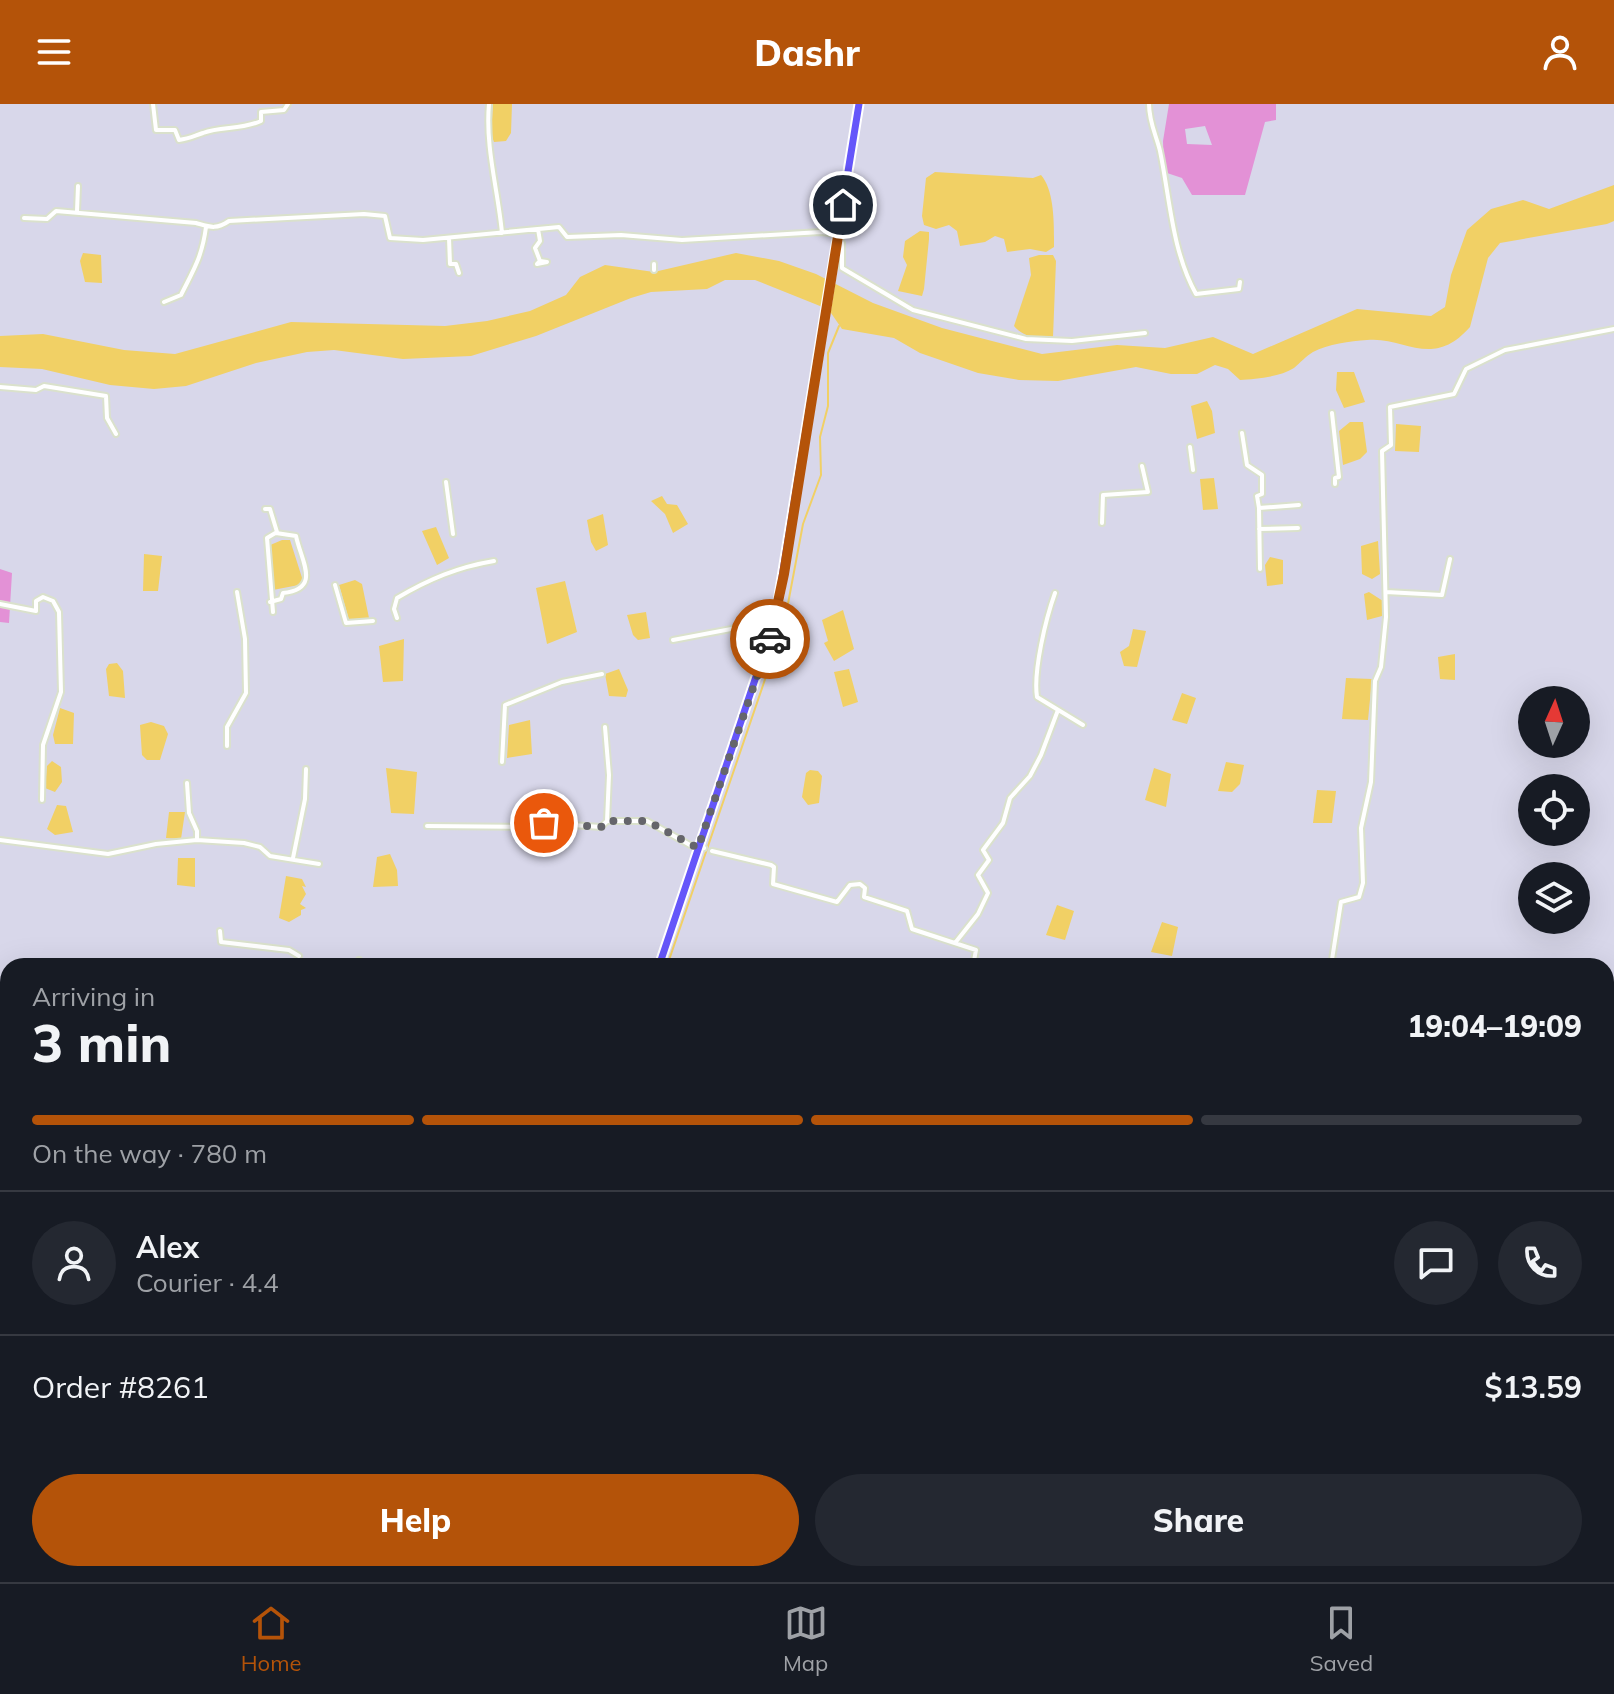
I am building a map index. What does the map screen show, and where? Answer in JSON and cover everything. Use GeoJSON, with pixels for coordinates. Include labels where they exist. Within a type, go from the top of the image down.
{"type":"FeatureCollection","features":[{"type":"Feature","properties":{"kind":"highway"},"geometry":{"type":"LineString","coordinates":[[662,958],[775,620],[859,104]]}},
{"type":"Feature","properties":{"kind":"street"},"geometry":{"type":"LineString","coordinates":[[153,104],[156,130],[175,130],[179,140],[196,138],[203,133],[245,129],[261,121],[261,112],[284,110],[288,104]]}},
{"type":"Feature","properties":{"kind":"street"},"geometry":{"type":"LineString","coordinates":[[489,104],[487,135],[497,178],[502,233]]}},
{"type":"Feature","properties":{"kind":"street"},"geometry":{"type":"LineString","coordinates":[[1149,104],[1149,120],[1159,149],[1183,272],[1196,294],[1239,289],[1240,282]]}},
{"type":"Feature","properties":{"kind":"street"},"geometry":{"type":"LineString","coordinates":[[77,211],[78,186]]}},
{"type":"Feature","properties":{"kind":"street"},"geometry":{"type":"LineString","coordinates":[[24,218],[47,219],[56,211],[77,211],[219,228],[229,221],[364,214],[385,216],[392,239],[449,238],[559,227],[567,237],[586,238],[682,240],[811,232],[838,234],[842,243],[842,268],[888,298],[934,317],[1047,342],[1145,333]]}},
{"type":"Feature","properties":{"kind":"street"},"geometry":{"type":"LineString","coordinates":[[164,302],[181,295],[187,279],[200,265],[206,227]]}},
{"type":"Feature","properties":{"kind":"street"},"geometry":{"type":"LineString","coordinates":[[538,229],[540,241],[535,248],[540,261]]}},
{"type":"Feature","properties":{"kind":"street"},"geometry":{"type":"LineString","coordinates":[[449,238],[450,264],[456,264],[459,273]]}},
{"type":"Feature","properties":{"kind":"street"},"geometry":{"type":"LineString","coordinates":[[1332,958],[1341,902],[1359,897],[1363,883],[1361,828],[1371,782],[1375,681],[1384,638],[1386,592],[1380,464],[1382,451],[1391,445],[1390,407],[1454,394],[1466,369],[1517,347],[1614,329]]}},
{"type":"Feature","properties":{"kind":"street"},"geometry":{"type":"LineString","coordinates":[[0,387],[36,390],[44,386],[106,396],[107,418],[116,434]]}},
{"type":"Feature","properties":{"kind":"street"},"geometry":{"type":"LineString","coordinates":[[1332,413],[1339,477],[1335,478],[1335,484]]}},
{"type":"Feature","properties":{"kind":"street"},"geometry":{"type":"LineString","coordinates":[[1242,433],[1247,465],[1262,475],[1262,494],[1257,496],[1260,569]]}},
{"type":"Feature","properties":{"kind":"street"},"geometry":{"type":"LineString","coordinates":[[1190,447],[1193,470]]}},
{"type":"Feature","properties":{"kind":"street"},"geometry":{"type":"LineString","coordinates":[[1102,523],[1103,495],[1148,492],[1142,466]]}},
{"type":"Feature","properties":{"kind":"street"},"geometry":{"type":"LineString","coordinates":[[446,482],[453,534]]}},
{"type":"Feature","properties":{"kind":"street"},"geometry":{"type":"LineString","coordinates":[[1259,508],[1299,505]]}},
{"type":"Feature","properties":{"kind":"street"},"geometry":{"type":"LineString","coordinates":[[265,509],[270,509],[276,533]]}},
{"type":"Feature","properties":{"kind":"street"},"geometry":{"type":"LineString","coordinates":[[1259,529],[1298,528]]}},
{"type":"Feature","properties":{"kind":"street"},"geometry":{"type":"LineString","coordinates":[[270,602],[281,599],[283,593],[299,591],[305,586],[307,573],[296,536],[276,533],[267,538],[266,554],[270,602],[273,612]]}},
{"type":"Feature","properties":{"kind":"street"},"geometry":{"type":"LineString","coordinates":[[1386,592],[1442,595],[1450,559]]}},
{"type":"Feature","properties":{"kind":"street"},"geometry":{"type":"LineString","coordinates":[[397,618],[394,609],[397,598],[442,574],[494,561]]}},
{"type":"Feature","properties":{"kind":"street"},"geometry":{"type":"LineString","coordinates":[[335,585],[346,623],[373,621]]}},
{"type":"Feature","properties":{"kind":"street"},"geometry":{"type":"LineString","coordinates":[[227,746],[227,727],[246,693],[245,639],[237,592]]}},
{"type":"Feature","properties":{"kind":"street"},"geometry":{"type":"LineString","coordinates":[[1055,593],[1043,634],[1035,686],[1037,697],[1083,725]]}},
{"type":"Feature","properties":{"kind":"street"},"geometry":{"type":"LineString","coordinates":[[0,604],[36,611],[36,601],[43,597],[53,601],[59,612],[61,692],[43,745],[42,800]]}},
{"type":"Feature","properties":{"kind":"street"},"geometry":{"type":"LineString","coordinates":[[673,640],[775,620]]}},
{"type":"Feature","properties":{"kind":"street"},"geometry":{"type":"LineString","coordinates":[[502,762],[505,705],[562,682],[602,674]]}},
{"type":"Feature","properties":{"kind":"street"},"geometry":{"type":"LineString","coordinates":[[955,943],[978,914],[988,893],[978,875],[989,860],[983,850],[1003,823],[1010,798],[1030,776],[1058,710]]}},
{"type":"Feature","properties":{"kind":"street"},"geometry":{"type":"LineString","coordinates":[[427,826],[523,827],[544,823],[601,827],[607,821],[609,775],[605,727]]}},
{"type":"Feature","properties":{"kind":"street"},"geometry":{"type":"LineString","coordinates":[[293,858],[305,799],[306,769]]}},
{"type":"Feature","properties":{"kind":"street"},"geometry":{"type":"LineString","coordinates":[[187,783],[189,813],[197,831],[197,840]]}},
{"type":"Feature","properties":{"kind":"street"},"geometry":{"type":"LineString","coordinates":[[607,821],[647,821],[701,848]]}},
{"type":"Feature","properties":{"kind":"street"},"geometry":{"type":"LineString","coordinates":[[0,840],[108,854],[156,844],[197,840],[244,843],[260,847],[270,856],[319,864]]}},
{"type":"Feature","properties":{"kind":"street"},"geometry":{"type":"LineString","coordinates":[[712,851],[771,865],[774,867],[773,884],[837,902],[850,885],[860,884],[865,888],[864,897],[907,911],[912,929],[976,950],[974,958]]}},
{"type":"Feature","properties":{"kind":"street"},"geometry":{"type":"LineString","coordinates":[[220,931],[221,942],[289,950],[299,956]]}},
{"type":"Feature","properties":{"kind":"shaded area"},"geometry":{"type":"Polygon","coordinates":[[[493,104],[512,104],[511,133],[506,141],[494,142],[491,135],[493,104]]]}},
{"type":"Feature","properties":{"kind":"shaded area"},"geometry":{"type":"Polygon","coordinates":[[[1169,104],[1276,104],[1276,120],[1265,122],[1245,195],[1192,195],[1182,178],[1164,172],[1163,141],[1169,104]],[[1205,126],[1185,129],[1187,144],[1212,145],[1205,126]]]}},
{"type":"Feature","properties":{"kind":"shaded area"},"geometry":{"type":"Polygon","coordinates":[[[935,172],[1033,178],[1041,175],[1051,199],[1054,247],[1046,252],[1030,249],[1007,252],[1004,239],[995,236],[985,242],[960,246],[957,231],[949,225],[936,229],[924,225],[926,178],[935,172]]]}},
{"type":"Feature","properties":{"kind":"shaded area"},"geometry":{"type":"Polygon","coordinates":[[[1614,185],[1614,221],[1500,243],[1488,258],[1470,327],[1443,347],[1418,348],[1381,340],[1339,343],[1313,352],[1288,371],[1253,379],[1240,380],[1228,369],[1215,365],[1197,374],[1171,374],[1136,367],[1058,381],[1019,380],[978,373],[920,353],[894,338],[842,329],[831,313],[820,306],[755,280],[725,280],[707,289],[651,292],[536,336],[471,356],[403,359],[334,350],[307,352],[256,363],[186,386],[154,389],[110,385],[42,369],[0,367],[0,336],[43,334],[124,350],[175,354],[291,322],[445,326],[530,311],[566,295],[580,277],[605,265],[654,272],[736,253],[779,261],[816,274],[873,303],[942,328],[1042,354],[1117,345],[1165,348],[1213,337],[1253,354],[1357,309],[1431,316],[1445,307],[1451,275],[1467,230],[1491,209],[1523,200],[1549,209],[1614,185]]]}},
{"type":"Feature","properties":{"kind":"shaded area"},"geometry":{"type":"Polygon","coordinates":[[[920,231],[929,232],[922,296],[898,291],[907,265],[903,257],[905,241],[920,231]]]}},
{"type":"Feature","properties":{"kind":"shaded area"},"geometry":{"type":"Polygon","coordinates":[[[83,253],[101,255],[102,283],[85,282],[80,261],[83,253]]]}},
{"type":"Feature","properties":{"kind":"shaded area"},"geometry":{"type":"Polygon","coordinates":[[[1053,255],[1056,261],[1053,337],[1027,335],[1014,326],[1031,275],[1029,258],[1053,255]]]}},
{"type":"Feature","properties":{"kind":"shaded area"},"geometry":{"type":"Polygon","coordinates":[[[1337,372],[1354,372],[1365,402],[1344,408],[1336,390],[1337,372]]]}},
{"type":"Feature","properties":{"kind":"shaded area"},"geometry":{"type":"Polygon","coordinates":[[[1207,401],[1212,411],[1215,433],[1197,439],[1191,406],[1207,401]]]}},
{"type":"Feature","properties":{"kind":"shaded area"},"geometry":{"type":"Polygon","coordinates":[[[1350,422],[1363,422],[1367,452],[1360,459],[1343,465],[1339,431],[1350,422]]]}},
{"type":"Feature","properties":{"kind":"shaded area"},"geometry":{"type":"Polygon","coordinates":[[[1396,424],[1421,426],[1419,452],[1395,451],[1396,424]]]}},
{"type":"Feature","properties":{"kind":"shaded area"},"geometry":{"type":"Polygon","coordinates":[[[1214,478],[1218,509],[1203,510],[1200,479],[1214,478]]]}},
{"type":"Feature","properties":{"kind":"shaded area"},"geometry":{"type":"Polygon","coordinates":[[[662,496],[667,504],[677,505],[688,524],[673,533],[665,514],[651,501],[662,496]]]}},
{"type":"Feature","properties":{"kind":"shaded area"},"geometry":{"type":"Polygon","coordinates":[[[603,514],[608,545],[596,551],[587,520],[603,514]]]}},
{"type":"Feature","properties":{"kind":"shaded area"},"geometry":{"type":"Polygon","coordinates":[[[436,527],[449,558],[437,565],[422,531],[436,527]]]}},
{"type":"Feature","properties":{"kind":"shaded area"},"geometry":{"type":"Polygon","coordinates":[[[290,540],[304,584],[273,590],[268,546],[290,540]]]}},
{"type":"Feature","properties":{"kind":"shaded area"},"geometry":{"type":"Polygon","coordinates":[[[1378,541],[1380,574],[1372,579],[1362,574],[1361,546],[1378,541]]]}},
{"type":"Feature","properties":{"kind":"shaded area"},"geometry":{"type":"Polygon","coordinates":[[[144,554],[162,556],[158,591],[143,591],[144,554]]]}},
{"type":"Feature","properties":{"kind":"shaded area"},"geometry":{"type":"Polygon","coordinates":[[[1270,557],[1283,560],[1283,584],[1267,586],[1265,565],[1270,557]]]}},
{"type":"Feature","properties":{"kind":"shaded area"},"geometry":{"type":"Polygon","coordinates":[[[0,569],[12,573],[9,623],[0,622],[0,569]]]}},
{"type":"Feature","properties":{"kind":"shaded area"},"geometry":{"type":"Polygon","coordinates":[[[355,580],[362,584],[369,618],[349,620],[339,585],[355,580]]]}},
{"type":"Feature","properties":{"kind":"shaded area"},"geometry":{"type":"Polygon","coordinates":[[[565,581],[577,632],[547,644],[536,588],[565,581]]]}},
{"type":"Feature","properties":{"kind":"shaded area"},"geometry":{"type":"Polygon","coordinates":[[[1369,592],[1383,601],[1382,616],[1367,620],[1364,594],[1369,592]]]}},
{"type":"Feature","properties":{"kind":"shaded area"},"geometry":{"type":"Polygon","coordinates":[[[843,610],[854,649],[834,661],[824,643],[828,641],[822,620],[843,610]]]}},
{"type":"Feature","properties":{"kind":"shaded area"},"geometry":{"type":"Polygon","coordinates":[[[646,612],[650,638],[638,640],[633,635],[627,615],[646,612]]]}},
{"type":"Feature","properties":{"kind":"shaded area"},"geometry":{"type":"Polygon","coordinates":[[[1133,629],[1146,631],[1137,667],[1124,666],[1120,652],[1129,646],[1133,629]]]}},
{"type":"Feature","properties":{"kind":"shaded area"},"geometry":{"type":"Polygon","coordinates":[[[404,639],[403,681],[383,682],[379,646],[404,639]]]}},
{"type":"Feature","properties":{"kind":"shaded area"},"geometry":{"type":"Polygon","coordinates":[[[1455,654],[1455,680],[1440,679],[1438,657],[1455,654]]]}},
{"type":"Feature","properties":{"kind":"shaded area"},"geometry":{"type":"Polygon","coordinates":[[[117,663],[123,671],[125,698],[109,696],[106,669],[109,664],[117,663]]]}},
{"type":"Feature","properties":{"kind":"shaded area"},"geometry":{"type":"Polygon","coordinates":[[[619,669],[628,690],[626,697],[609,696],[605,674],[619,669]]]}},
{"type":"Feature","properties":{"kind":"shaded area"},"geometry":{"type":"Polygon","coordinates":[[[849,669],[858,702],[843,707],[834,672],[849,669]]]}},
{"type":"Feature","properties":{"kind":"shaded area"},"geometry":{"type":"Polygon","coordinates":[[[1346,678],[1372,679],[1368,720],[1342,719],[1346,678]]]}},
{"type":"Feature","properties":{"kind":"shaded area"},"geometry":{"type":"Polygon","coordinates":[[[1182,693],[1196,698],[1187,724],[1172,720],[1182,693]]]}},
{"type":"Feature","properties":{"kind":"shaded area"},"geometry":{"type":"Polygon","coordinates":[[[60,708],[74,713],[73,744],[55,744],[53,735],[60,708]]]}},
{"type":"Feature","properties":{"kind":"shaded area"},"geometry":{"type":"Polygon","coordinates":[[[530,720],[532,754],[507,758],[509,725],[530,720]]]}},
{"type":"Feature","properties":{"kind":"shaded area"},"geometry":{"type":"Polygon","coordinates":[[[151,722],[164,726],[168,734],[160,760],[147,760],[142,755],[140,725],[151,722]]]}},
{"type":"Feature","properties":{"kind":"shaded area"},"geometry":{"type":"Polygon","coordinates":[[[52,761],[61,767],[62,782],[55,792],[45,788],[47,766],[52,761]]]}},
{"type":"Feature","properties":{"kind":"shaded area"},"geometry":{"type":"Polygon","coordinates":[[[1226,762],[1244,765],[1240,784],[1232,792],[1218,791],[1226,762]]]}},
{"type":"Feature","properties":{"kind":"shaded area"},"geometry":{"type":"Polygon","coordinates":[[[386,768],[417,772],[414,814],[391,813],[386,768]]]}},
{"type":"Feature","properties":{"kind":"shaded area"},"geometry":{"type":"Polygon","coordinates":[[[1154,768],[1171,774],[1166,807],[1145,800],[1154,768]]]}},
{"type":"Feature","properties":{"kind":"shaded area"},"geometry":{"type":"Polygon","coordinates":[[[818,771],[822,776],[819,803],[808,805],[802,797],[806,773],[818,771]]]}},
{"type":"Feature","properties":{"kind":"shaded area"},"geometry":{"type":"Polygon","coordinates":[[[1317,790],[1336,791],[1332,823],[1313,823],[1317,790]]]}},
{"type":"Feature","properties":{"kind":"shaded area"},"geometry":{"type":"Polygon","coordinates":[[[57,805],[66,806],[73,832],[55,835],[47,829],[57,805]]]}},
{"type":"Feature","properties":{"kind":"shaded area"},"geometry":{"type":"Polygon","coordinates":[[[169,812],[185,812],[181,839],[166,838],[169,812]]]}},
{"type":"Feature","properties":{"kind":"shaded area"},"geometry":{"type":"Polygon","coordinates":[[[390,854],[397,870],[398,886],[373,887],[377,857],[390,854]]]}},
{"type":"Feature","properties":{"kind":"shaded area"},"geometry":{"type":"Polygon","coordinates":[[[178,858],[195,858],[195,887],[177,885],[178,858]]]}},
{"type":"Feature","properties":{"kind":"shaded area"},"geometry":{"type":"Polygon","coordinates":[[[286,876],[302,879],[306,887],[302,886],[306,894],[300,904],[306,908],[289,922],[279,918],[286,876]]]}},
{"type":"Feature","properties":{"kind":"shaded area"},"geometry":{"type":"Polygon","coordinates":[[[1057,905],[1074,911],[1065,940],[1046,935],[1057,905]]]}},
{"type":"Feature","properties":{"kind":"shaded area"},"geometry":{"type":"Polygon","coordinates":[[[1162,922],[1178,927],[1172,956],[1151,952],[1162,922]]]}},
{"type":"Feature","properties":{"kind":"waterway"},"geometry":{"type":"LineString","coordinates":[[670,958],[773,656],[787,631],[787,609],[803,524],[821,475],[820,437],[828,406],[828,353],[839,326]]}},
{"type":"Feature","properties":{"kind":"way so far"},"geometry":{"type":"LineString","coordinates":[[544,823],[601,827],[607,821],[647,821],[698,848],[770,639]]}},
{"type":"Feature","properties":{"kind":"route"},"geometry":{"type":"LineString","coordinates":[[770,639],[784,574],[843,205]]}}]}
